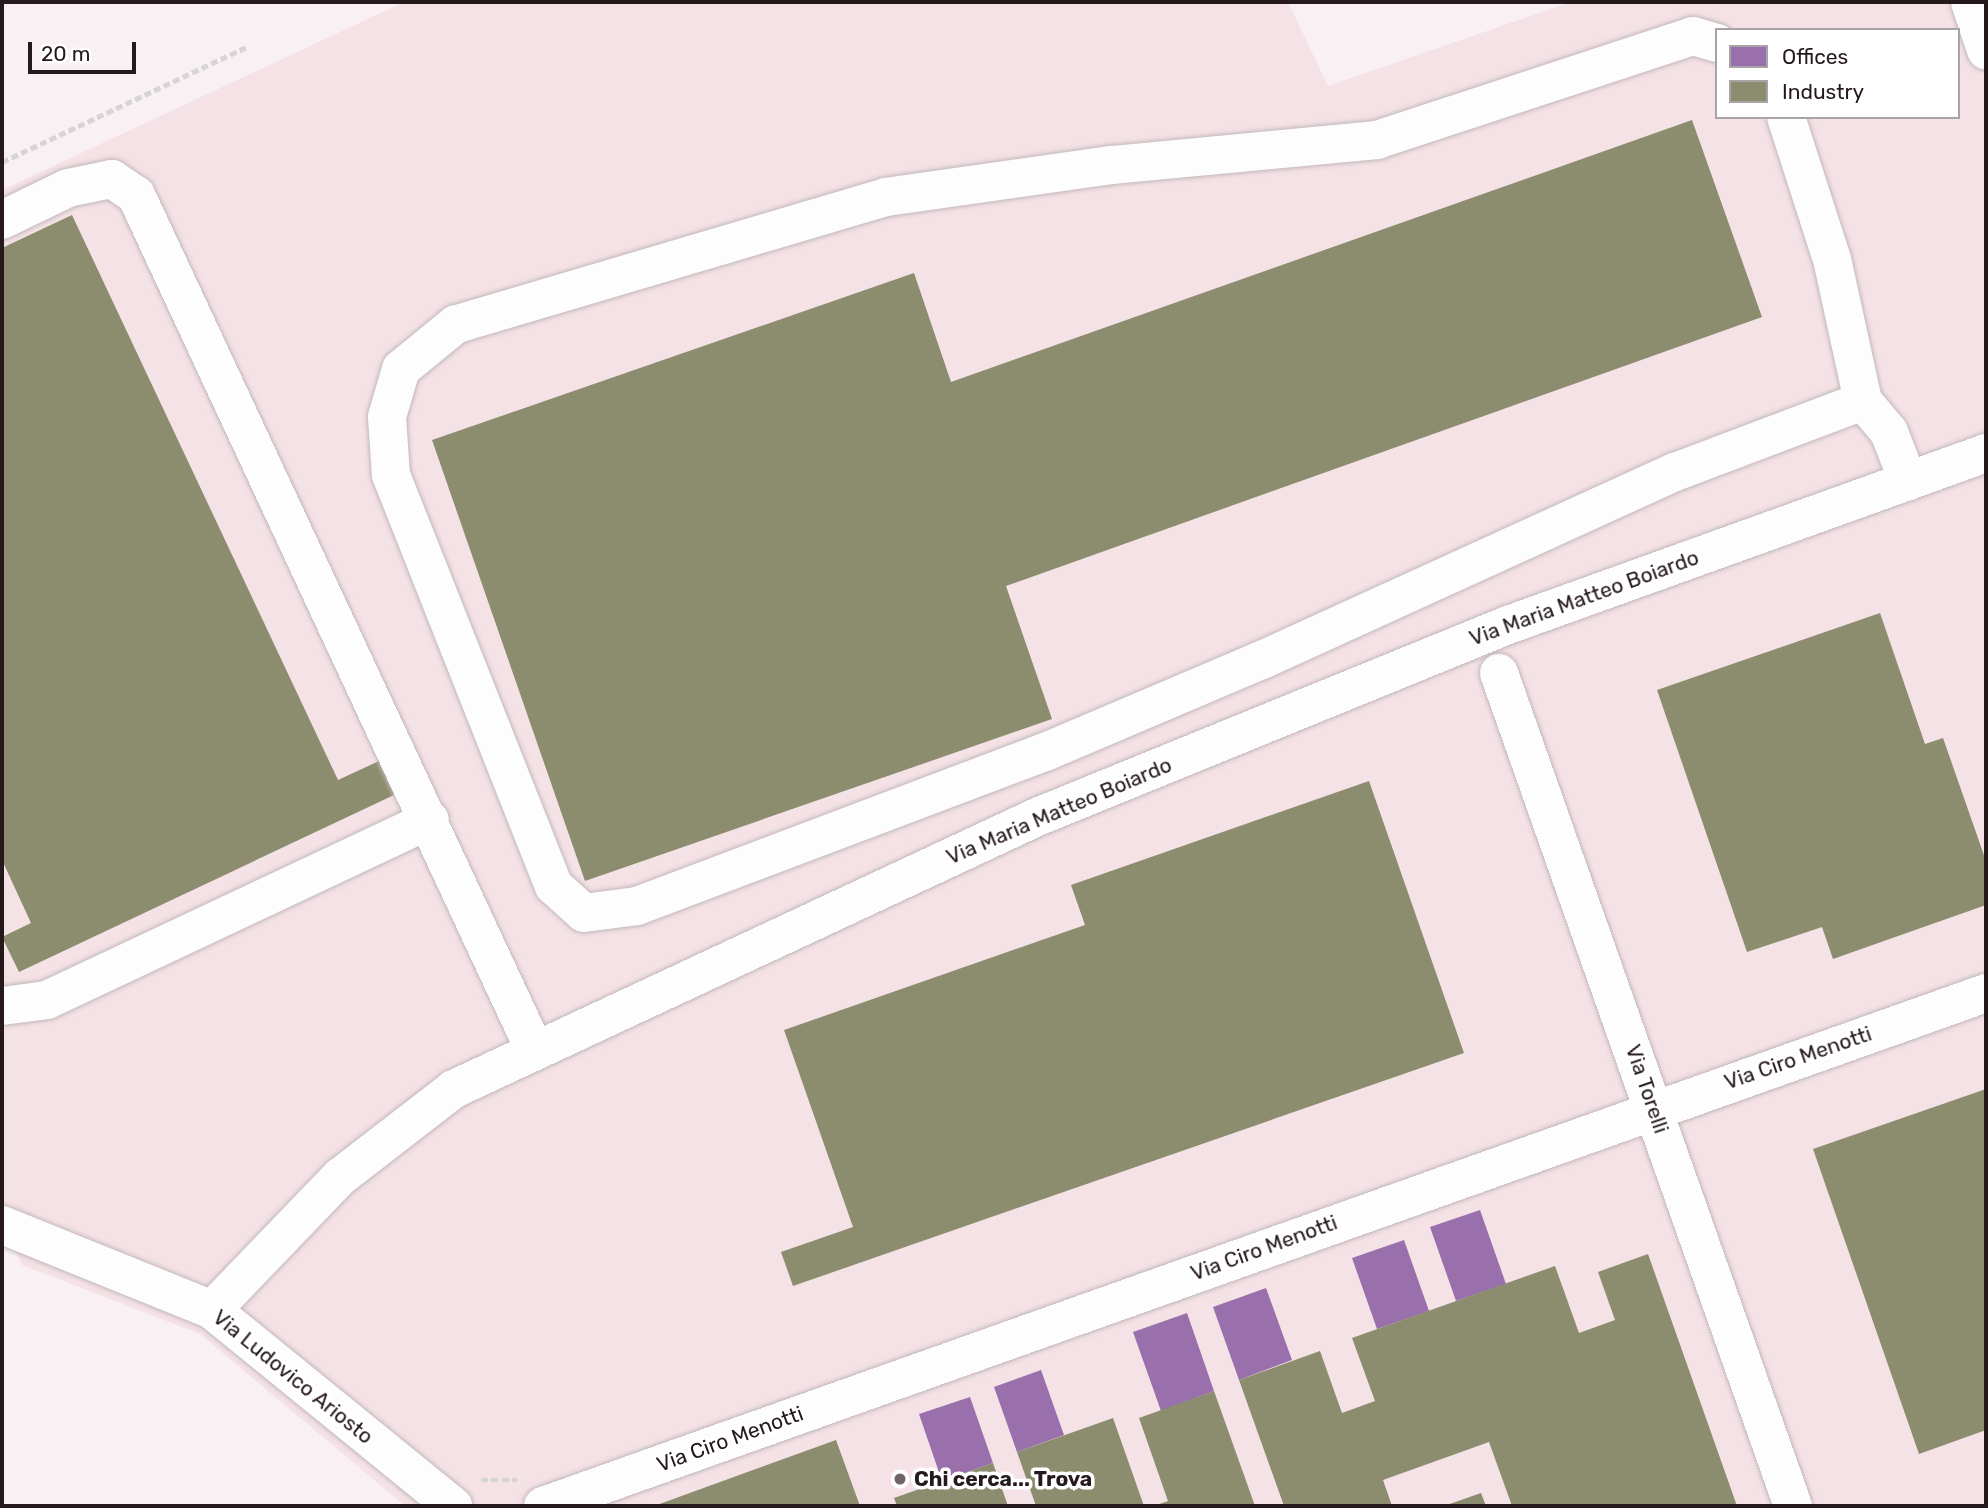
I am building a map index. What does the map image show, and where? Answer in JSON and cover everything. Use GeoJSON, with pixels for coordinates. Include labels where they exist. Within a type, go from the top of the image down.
{"type":"FeatureCollection","features":[{"type":"Feature","properties":{"kind":"street"},"geometry":{"type":"LineString","coordinates":[[1970,2],[1986,50]]}},
{"type":"Feature","properties":{"kind":"street"},"geometry":{"type":"LineString","coordinates":[[1715,42],[1693,37],[1377,139],[1111,165],[887,197],[456,324],[401,369],[387,417],[391,475],[554,886],[584,914],[649,901],[1045,752],[1262,660],[1675,472],[1863,401]]}},
{"type":"Feature","properties":{"kind":"street"},"geometry":{"type":"LineString","coordinates":[[1787,119],[1832,259],[1863,401],[1888,432],[1908,481]]}},
{"type":"Feature","properties":{"kind":"street"},"geometry":{"type":"LineString","coordinates":[[2,220],[68,188],[111,179],[136,195],[430,820],[535,1051]]}},
{"type":"Feature","properties":{"kind":"street","name":"Via Maria Matteo Boiardo"},"geometry":{"type":"LineString","coordinates":[[212,1310],[340,1177],[454,1089],[1049,812],[1508,625],[1986,453]]}},
{"type":"Feature","properties":{"kind":"street","name":"Via Torelli"},"geometry":{"type":"LineString","coordinates":[[1499,673],[1793,1506]]}},
{"type":"Feature","properties":{"kind":"street"},"geometry":{"type":"LineString","coordinates":[[2,1006],[47,1000],[430,820]]}},
{"type":"Feature","properties":{"kind":"street","name":"Via Ciro Menotti"},"geometry":{"type":"LineString","coordinates":[[543,1506],[1653,1109],[1986,993]]}},
{"type":"Feature","properties":{"kind":"street","name":"Via Ludovico Ariosto"},"geometry":{"type":"LineString","coordinates":[[2,1225],[212,1310],[453,1506]]}},
{"type":"Feature","properties":{"kind":"path"},"geometry":{"type":"LineString","coordinates":[[2,162],[246,47]]}},
{"type":"Feature","properties":{"kind":"shaded area"},"geometry":{"type":"Polygon","coordinates":[[[404,2],[1288,2],[1328,86],[1571,2],[1986,2],[1986,1506],[405,1506],[200,1334],[22,1265],[2,1221],[2,190],[404,2]]]}},
{"type":"Feature","properties":{"kind":"building: Offices"},"geometry":{"type":"Polygon","coordinates":[[[1480,1210],[1506,1284],[1456,1301],[1430,1227],[1480,1210]]]}},
{"type":"Feature","properties":{"kind":"building: Offices"},"geometry":{"type":"Polygon","coordinates":[[[1404,1240],[1429,1311],[1377,1329],[1352,1258],[1404,1240]]]}},
{"type":"Feature","properties":{"kind":"building: Offices"},"geometry":{"type":"Polygon","coordinates":[[[1266,1288],[1292,1360],[1239,1380],[1213,1307],[1266,1288]]]}},
{"type":"Feature","properties":{"kind":"building: Offices"},"geometry":{"type":"Polygon","coordinates":[[[1187,1313],[1214,1391],[1161,1411],[1133,1332],[1187,1313]]]}},
{"type":"Feature","properties":{"kind":"building: Offices"},"geometry":{"type":"Polygon","coordinates":[[[1041,1370],[1064,1435],[1017,1452],[994,1387],[1041,1370]]]}},
{"type":"Feature","properties":{"kind":"building: Offices"},"geometry":{"type":"Polygon","coordinates":[[[970,1397],[993,1463],[942,1481],[919,1414],[970,1397]]]}},
{"type":"Feature","properties":{"kind":"building: Industry"},"geometry":{"type":"Polygon","coordinates":[[[1692,120],[1762,317],[1006,586],[1052,719],[585,881],[432,440],[914,273],[951,382],[1692,120]]]}},
{"type":"Feature","properties":{"kind":"building: Industry"},"geometry":{"type":"Polygon","coordinates":[[[72,215],[338,780],[379,761],[394,795],[19,972],[2,937],[31,923],[2,860],[2,248],[72,215]]]}},
{"type":"Feature","properties":{"kind":"building: Industry"},"geometry":{"type":"Polygon","coordinates":[[[1880,613],[1925,744],[1943,738],[1986,861],[1986,905],[1833,959],[1822,927],[1747,952],[1657,690],[1880,613]]]}},
{"type":"Feature","properties":{"kind":"building: Industry"},"geometry":{"type":"Polygon","coordinates":[[[1369,781],[1464,1053],[793,1286],[781,1252],[853,1227],[784,1030],[1085,925],[1071,885],[1369,781]]]}},
{"type":"Feature","properties":{"kind":"building: Industry"},"geometry":{"type":"Polygon","coordinates":[[[1986,1089],[1986,1430],[1919,1454],[1813,1149],[1986,1089]]]}},
{"type":"Feature","properties":{"kind":"building: Industry"},"geometry":{"type":"Polygon","coordinates":[[[1648,1254],[1737,1506],[1512,1506],[1489,1442],[1383,1480],[1392,1506],[1284,1506],[1239,1380],[1320,1351],[1342,1413],[1375,1401],[1352,1338],[1555,1266],[1579,1333],[1615,1320],[1598,1272],[1648,1254]]]}},
{"type":"Feature","properties":{"kind":"building: Industry"},"geometry":{"type":"Polygon","coordinates":[[[1214,1391],[1255,1506],[1154,1506],[1168,1501],[1139,1418],[1214,1391]]]}},
{"type":"Feature","properties":{"kind":"building: Industry"},"geometry":{"type":"Polygon","coordinates":[[[1113,1418],[1144,1506],[1036,1506],[1017,1452],[1113,1418]]]}},
{"type":"Feature","properties":{"kind":"building: Industry"},"geometry":{"type":"Polygon","coordinates":[[[836,1440],[860,1506],[654,1506],[836,1440]]]}},
{"type":"Feature","properties":{"kind":"building: Industry"},"geometry":{"type":"Polygon","coordinates":[[[993,1463],[1008,1506],[897,1506],[894,1498],[993,1463]]]}},
{"type":"Feature","properties":{"kind":"building: Industry"},"geometry":{"type":"Polygon","coordinates":[[[1481,1493],[1486,1506],[1444,1506],[1481,1493]]]}},
{"type":"Feature","properties":{"kind":"place","name":"Chi cerca... Trova"},"geometry":{"type":"Point","coordinates":[900,1479]}}]}
